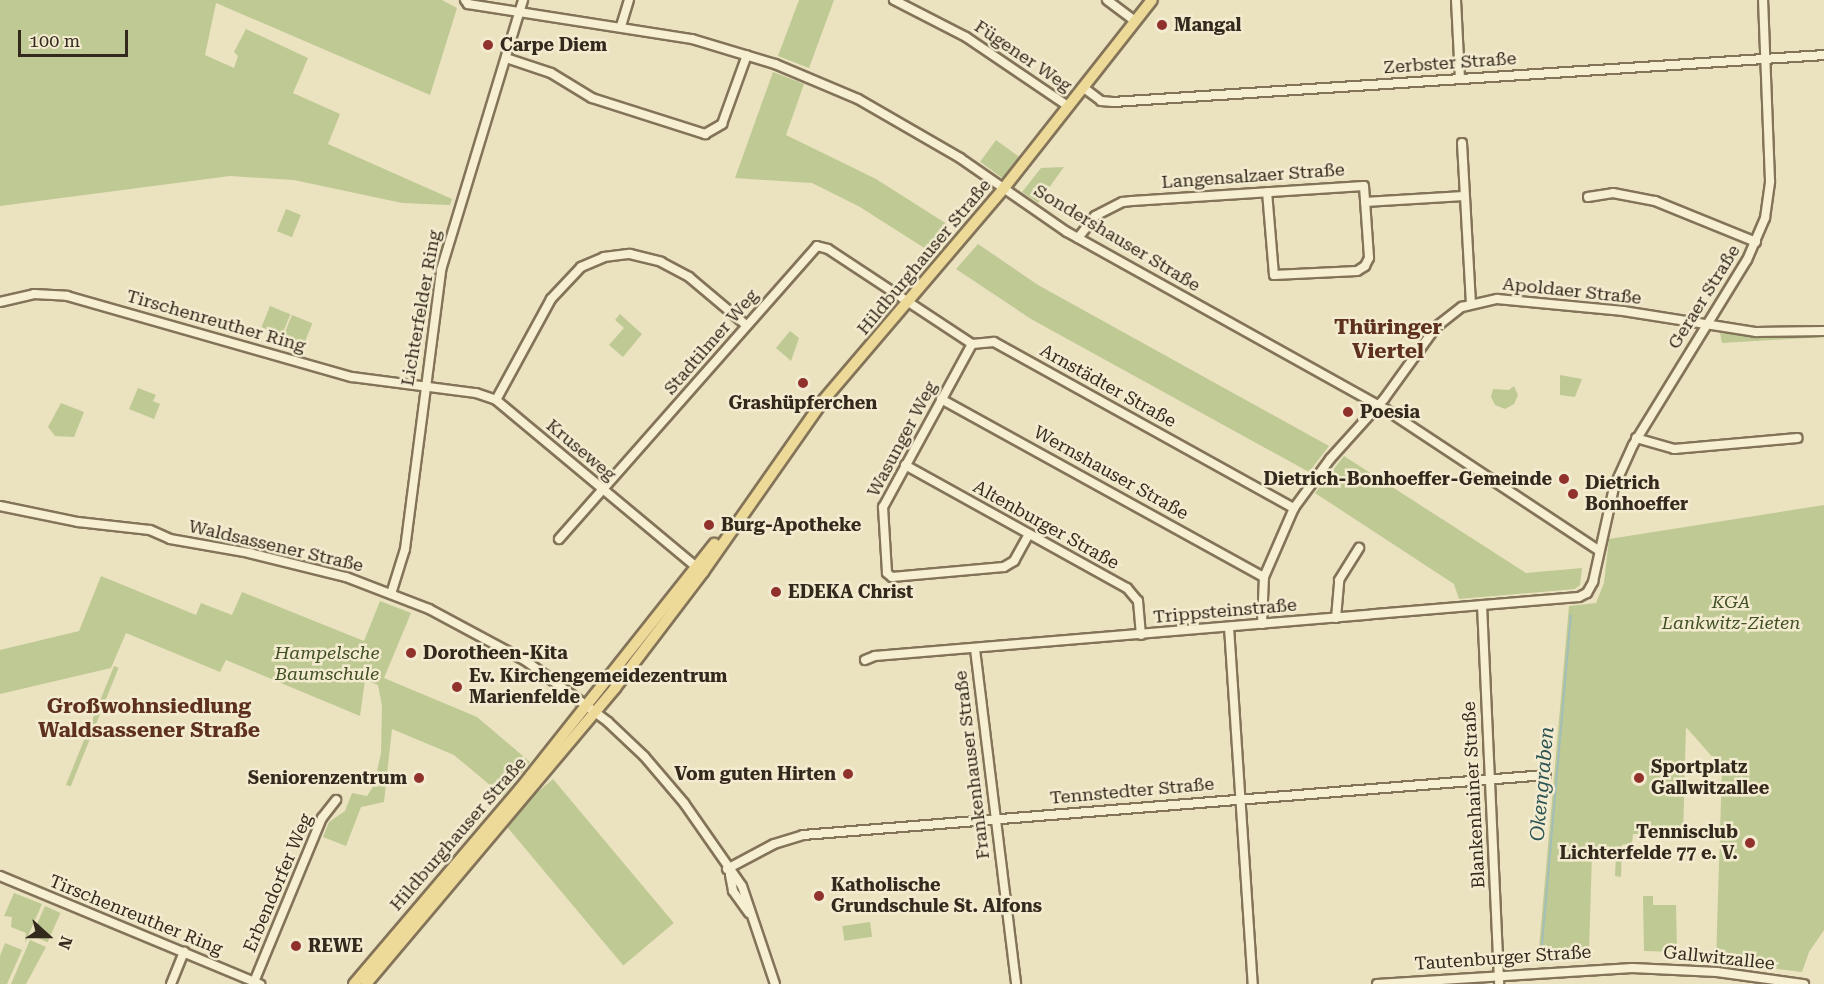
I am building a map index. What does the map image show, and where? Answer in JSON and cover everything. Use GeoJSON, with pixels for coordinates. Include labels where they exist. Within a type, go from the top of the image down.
{"type":"FeatureCollection","features":[{"type":"Feature","properties":{"kind":"main road","name":"Hildburghauser Straße"},"geometry":{"type":"LineString","coordinates":[[366,984],[591,709],[700,570],[715,543],[725,537],[822,402],[1004,188],[1152,0]]}},
{"type":"Feature","properties":{"kind":"main road","name":"Hildburghauser Straße"},"geometry":{"type":"LineString","coordinates":[[354,984],[591,709]]}},
{"type":"Feature","properties":{"kind":"street","name":"Sondershauser Straße"},"geometry":{"type":"LineString","coordinates":[[465,0],[468,4],[621,26],[747,55],[831,86],[882,111],[1078,238],[1379,405],[1598,550]]}},
{"type":"Feature","properties":{"kind":"street","name":"Lichterfelder Ring"},"geometry":{"type":"LineString","coordinates":[[391,594],[405,549],[423,387],[448,241],[484,139],[523,0]]}},
{"type":"Feature","properties":{"kind":"street"},"geometry":{"type":"LineString","coordinates":[[621,26],[629,0]]}},
{"type":"Feature","properties":{"kind":"street","name":"Fügener Weg"},"geometry":{"type":"LineString","coordinates":[[894,0],[974,42],[1068,106]]}},
{"type":"Feature","properties":{"kind":"street"},"geometry":{"type":"LineString","coordinates":[[1107,0],[1135,21]]}},
{"type":"Feature","properties":{"kind":"street"},"geometry":{"type":"LineString","coordinates":[[1456,0],[1460,79]]}},
{"type":"Feature","properties":{"kind":"street","name":"Geraer Straße"},"geometry":{"type":"LineString","coordinates":[[1587,593],[1593,582],[1598,550],[1614,487],[1636,438],[1756,242],[1768,207],[1770,181],[1762,0]]}},
{"type":"Feature","properties":{"kind":"street"},"geometry":{"type":"LineString","coordinates":[[506,58],[553,73],[592,98],[705,134],[722,124],[747,55]]}},
{"type":"Feature","properties":{"kind":"street","name":"Zerbster Straße"},"geometry":{"type":"LineString","coordinates":[[1084,88],[1101,101],[1113,102],[1824,55]]}},
{"type":"Feature","properties":{"kind":"street"},"geometry":{"type":"LineString","coordinates":[[1462,143],[1471,303]]}},
{"type":"Feature","properties":{"kind":"street","name":"Langensalzaer Straße"},"geometry":{"type":"LineString","coordinates":[[1078,238],[1095,216],[1123,202],[1364,186],[1365,202]]}},
{"type":"Feature","properties":{"kind":"street"},"geometry":{"type":"LineString","coordinates":[[1267,192],[1273,273],[1278,276],[1357,271],[1365,266],[1369,258],[1365,202],[1464,196]]}},
{"type":"Feature","properties":{"kind":"street"},"geometry":{"type":"LineString","coordinates":[[1588,197],[1613,193],[1655,201],[1756,242]]}},
{"type":"Feature","properties":{"kind":"street","name":"Stadtilmer Weg"},"geometry":{"type":"LineString","coordinates":[[559,539],[817,246],[828,249],[907,302]]}},
{"type":"Feature","properties":{"kind":"street"},"geometry":{"type":"LineString","coordinates":[[496,400],[551,298],[581,267],[604,257],[630,254],[662,262],[689,277],[747,326]]}},
{"type":"Feature","properties":{"kind":"street","name":"Tirschenreuther Ring"},"geometry":{"type":"LineString","coordinates":[[0,302],[34,294],[67,296],[310,366],[423,387]]}},
{"type":"Feature","properties":{"kind":"street","name":"Apoldaer Straße"},"geometry":{"type":"LineString","coordinates":[[1262,624],[1264,577],[1294,508],[1330,459],[1379,405],[1436,327],[1471,303],[1497,299],[1564,304],[1764,333],[1824,331]]}},
{"type":"Feature","properties":{"kind":"street","name":"Arnstädter Straße"},"geometry":{"type":"LineString","coordinates":[[907,302],[972,344],[994,342],[1294,508]]}},
{"type":"Feature","properties":{"kind":"street","name":"Wasunger Weg"},"geometry":{"type":"LineString","coordinates":[[972,344],[905,465],[882,515],[890,577],[1004,567],[1014,561],[1029,534]]}},
{"type":"Feature","properties":{"kind":"street","name":"Kruseweg"},"geometry":{"type":"LineString","coordinates":[[423,387],[476,393],[496,400],[700,570]]}},
{"type":"Feature","properties":{"kind":"street","name":"Wernshauser Straße"},"geometry":{"type":"LineString","coordinates":[[941,399],[1264,577]]}},
{"type":"Feature","properties":{"kind":"street"},"geometry":{"type":"LineString","coordinates":[[1636,438],[1674,449],[1798,438]]}},
{"type":"Feature","properties":{"kind":"street","name":"Altenburger Straße"},"geometry":{"type":"LineString","coordinates":[[905,465],[1132,592],[1139,606],[1141,635]]}},
{"type":"Feature","properties":{"kind":"street","name":"Waldsassener Straße"},"geometry":{"type":"LineString","coordinates":[[0,506],[78,522],[150,530],[170,538],[249,553],[346,577],[391,594],[497,644],[591,709],[670,785],[728,871],[742,886],[775,984]]}},
{"type":"Feature","properties":{"kind":"street"},"geometry":{"type":"LineString","coordinates":[[1336,618],[1339,580],[1359,548]]}},
{"type":"Feature","properties":{"kind":"street","name":"Trippsteinstraße"},"geometry":{"type":"LineString","coordinates":[[865,660],[875,656],[1336,618],[1587,593]]}},
{"type":"Feature","properties":{"kind":"street","name":"Blankenhainer Straße"},"geometry":{"type":"LineString","coordinates":[[1482,605],[1499,984]]}},
{"type":"Feature","properties":{"kind":"street"},"geometry":{"type":"LineString","coordinates":[[1229,627],[1253,984]]}},
{"type":"Feature","properties":{"kind":"street","name":"Frankenhauser Straße"},"geometry":{"type":"LineString","coordinates":[[975,649],[1016,984]]}},
{"type":"Feature","properties":{"kind":"street","name":"Tennstedter Straße"},"geometry":{"type":"LineString","coordinates":[[728,871],[774,844],[803,835],[1546,775]]}},
{"type":"Feature","properties":{"kind":"street","name":"Erbendorfer Weg"},"geometry":{"type":"LineString","coordinates":[[257,983],[322,819],[336,800]]}},
{"type":"Feature","properties":{"kind":"street","name":"Tirschenreuther Ring"},"geometry":{"type":"LineString","coordinates":[[0,876],[257,983]]}},
{"type":"Feature","properties":{"kind":"street"},"geometry":{"type":"LineString","coordinates":[[171,984],[184,952]]}},
{"type":"Feature","properties":{"kind":"street","name":"Tautenburger Straße"},"geometry":{"type":"LineString","coordinates":[[1377,984],[1499,974],[1632,968]]}},
{"type":"Feature","properties":{"kind":"street","name":"Gallwitzallee"},"geometry":{"type":"LineString","coordinates":[[1632,968],[1717,972],[1804,984]]}},
{"type":"Feature","properties":{"kind":"green space"},"geometry":{"type":"Polygon","coordinates":[[[0,0],[442,0],[457,8],[430,95],[216,3],[205,55],[234,68],[238,56],[234,52],[246,29],[308,58],[293,93],[340,114],[328,144],[452,199],[450,205],[402,203],[294,180],[230,176],[0,206],[0,0]]]}},
{"type":"Feature","properties":{"kind":"green space"},"geometry":{"type":"Polygon","coordinates":[[[799,0],[834,0],[809,68],[778,56],[799,0]]]}},
{"type":"Feature","properties":{"kind":"green space"},"geometry":{"type":"Polygon","coordinates":[[[773,72],[804,84],[786,135],[876,179],[950,226],[929,251],[860,207],[812,183],[735,178],[773,72]]]}},
{"type":"Feature","properties":{"kind":"green space"},"geometry":{"type":"Polygon","coordinates":[[[996,140],[1019,157],[1004,179],[980,162],[996,140]]]}},
{"type":"Feature","properties":{"kind":"green space"},"geometry":{"type":"Polygon","coordinates":[[[1064,167],[1038,203],[1022,192],[1041,168],[1064,167]]]}},
{"type":"Feature","properties":{"kind":"green space"},"geometry":{"type":"Polygon","coordinates":[[[286,209],[301,215],[292,237],[277,231],[286,209]]]}},
{"type":"Feature","properties":{"kind":"green space"},"geometry":{"type":"Polygon","coordinates":[[[978,244],[1038,285],[1329,446],[1309,472],[1031,319],[956,269],[978,244]]]}},
{"type":"Feature","properties":{"kind":"green space"},"geometry":{"type":"Polygon","coordinates":[[[270,306],[290,314],[282,336],[261,327],[270,306]]]}},
{"type":"Feature","properties":{"kind":"green space"},"geometry":{"type":"Polygon","coordinates":[[[620,314],[642,334],[623,357],[609,345],[624,328],[615,320],[620,314]]]}},
{"type":"Feature","properties":{"kind":"green space"},"geometry":{"type":"Polygon","coordinates":[[[292,315],[312,323],[303,345],[283,337],[292,315]]]}},
{"type":"Feature","properties":{"kind":"green space"},"geometry":{"type":"Polygon","coordinates":[[[790,331],[799,338],[791,361],[776,348],[790,331]]]}},
{"type":"Feature","properties":{"kind":"green space"},"geometry":{"type":"Polygon","coordinates":[[[1720,333],[1763,337],[1824,337],[1722,343],[1720,333]]]}},
{"type":"Feature","properties":{"kind":"green space"},"geometry":{"type":"Polygon","coordinates":[[[1560,375],[1582,379],[1575,397],[1560,395],[1560,375]]]}},
{"type":"Feature","properties":{"kind":"green space"},"geometry":{"type":"Polygon","coordinates":[[[1514,386],[1518,395],[1514,404],[1505,409],[1495,405],[1491,397],[1493,389],[1509,390],[1514,386]]]}},
{"type":"Feature","properties":{"kind":"green space"},"geometry":{"type":"Polygon","coordinates":[[[138,388],[156,395],[153,401],[160,404],[154,419],[129,409],[138,388]]]}},
{"type":"Feature","properties":{"kind":"green space"},"geometry":{"type":"Polygon","coordinates":[[[61,403],[84,412],[74,437],[55,436],[48,427],[61,403]]]}},
{"type":"Feature","properties":{"kind":"green space"},"geometry":{"type":"Polygon","coordinates":[[[1344,456],[1526,573],[1582,568],[1580,585],[1575,589],[1459,599],[1454,584],[1315,493],[1344,456]]]}},
{"type":"Feature","properties":{"kind":"green space","name":"KGA Lankwitz-Zieten"},"geometry":{"type":"Polygon","coordinates":[[[1824,505],[1824,930],[1809,952],[1802,972],[1716,961],[1722,768],[1686,727],[1683,835],[1633,834],[1632,843],[1622,845],[1621,877],[1615,876],[1616,855],[1592,854],[1589,950],[1594,957],[1538,960],[1569,606],[1596,603],[1604,583],[1609,539],[1824,505]]]}},
{"type":"Feature","properties":{"kind":"green space","name":"Hampelsche Baumschule"},"geometry":{"type":"Polygon","coordinates":[[[101,576],[196,615],[201,603],[232,615],[242,592],[364,641],[380,601],[411,613],[384,678],[477,717],[530,762],[503,796],[454,755],[392,729],[384,802],[361,807],[346,846],[323,837],[329,822],[345,811],[352,793],[367,796],[374,785],[381,753],[382,706],[378,685],[365,680],[360,716],[226,660],[220,672],[126,633],[111,668],[0,694],[0,650],[79,631],[101,576]]]}},
{"type":"Feature","properties":{"kind":"green space"},"geometry":{"type":"Polygon","coordinates":[[[114,666],[119,668],[71,787],[66,785],[114,666]]]}},
{"type":"Feature","properties":{"kind":"green space"},"geometry":{"type":"Polygon","coordinates":[[[553,779],[674,923],[623,965],[502,821],[553,779]]]}},
{"type":"Feature","properties":{"kind":"green space"},"geometry":{"type":"Polygon","coordinates":[[[14,893],[42,904],[25,943],[26,933],[11,927],[12,917],[4,916],[14,893]]]}},
{"type":"Feature","properties":{"kind":"green space"},"geometry":{"type":"Polygon","coordinates":[[[1643,896],[1653,896],[1653,905],[1676,905],[1677,952],[1644,951],[1643,896]]]}},
{"type":"Feature","properties":{"kind":"green space"},"geometry":{"type":"Polygon","coordinates":[[[45,906],[61,913],[48,942],[32,935],[45,906]]]}},
{"type":"Feature","properties":{"kind":"green space"},"geometry":{"type":"Polygon","coordinates":[[[870,922],[872,937],[844,941],[842,926],[870,922]]]}},
{"type":"Feature","properties":{"kind":"green space"},"geometry":{"type":"Polygon","coordinates":[[[30,940],[46,947],[26,984],[11,984],[30,940]]]}},
{"type":"Feature","properties":{"kind":"green space"},"geometry":{"type":"Polygon","coordinates":[[[5,943],[22,950],[7,984],[0,984],[0,956],[5,943]]]}},
{"type":"Feature","properties":{"kind":"waterway","name":"Okengraben"},"geometry":{"type":"LineString","coordinates":[[1541,956],[1571,615]]}},
{"type":"Feature","properties":{"kind":"place","name":"Mangal"},"geometry":{"type":"Point","coordinates":[1162,25]}},
{"type":"Feature","properties":{"kind":"place","name":"Carpe Diem"},"geometry":{"type":"Point","coordinates":[488,45]}},
{"type":"Feature","properties":{"kind":"place","name":"Grashüpferchen"},"geometry":{"type":"Point","coordinates":[803,383]}},
{"type":"Feature","properties":{"kind":"place","name":"Poesia"},"geometry":{"type":"Point","coordinates":[1348,412]}},
{"type":"Feature","properties":{"kind":"place","name":"Dietrich-Bonhoeffer-Gemeinde"},"geometry":{"type":"Point","coordinates":[1564,479]}},
{"type":"Feature","properties":{"kind":"place","name":"Dietrich Bonhoeffer"},"geometry":{"type":"Point","coordinates":[1573,494]}},
{"type":"Feature","properties":{"kind":"place","name":"Burg-Apotheke"},"geometry":{"type":"Point","coordinates":[709,525]}},
{"type":"Feature","properties":{"kind":"place","name":"EDEKA Christ"},"geometry":{"type":"Point","coordinates":[776,592]}},
{"type":"Feature","properties":{"kind":"place","name":"Dorotheen-Kita"},"geometry":{"type":"Point","coordinates":[411,653]}},
{"type":"Feature","properties":{"kind":"place","name":"Ev. Kirchengemeidezentrum Marienfelde"},"geometry":{"type":"Point","coordinates":[457,687]}},
{"type":"Feature","properties":{"kind":"place","name":"Vom guten Hirten"},"geometry":{"type":"Point","coordinates":[848,774]}},
{"type":"Feature","properties":{"kind":"place","name":"Seniorenzentrum"},"geometry":{"type":"Point","coordinates":[419,778]}},
{"type":"Feature","properties":{"kind":"place","name":"Sportplatz Gallwitzallee"},"geometry":{"type":"Point","coordinates":[1639,778]}},
{"type":"Feature","properties":{"kind":"place","name":"Tennisclub Lichterfelde 77 e. V."},"geometry":{"type":"Point","coordinates":[1750,843]}},
{"type":"Feature","properties":{"kind":"place","name":"Katholische Grundschule St. Alfons"},"geometry":{"type":"Point","coordinates":[819,896]}},
{"type":"Feature","properties":{"kind":"place","name":"REWE"},"geometry":{"type":"Point","coordinates":[296,946]}},
{"type":"Feature","properties":{"kind":"district","name":"Thüringer Viertel"},"geometry":{"type":"Point","coordinates":[1388,339]}},
{"type":"Feature","properties":{"kind":"district","name":"Großwohnsiedlung Waldsassener Straße"},"geometry":{"type":"Point","coordinates":[149,718]}}]}
